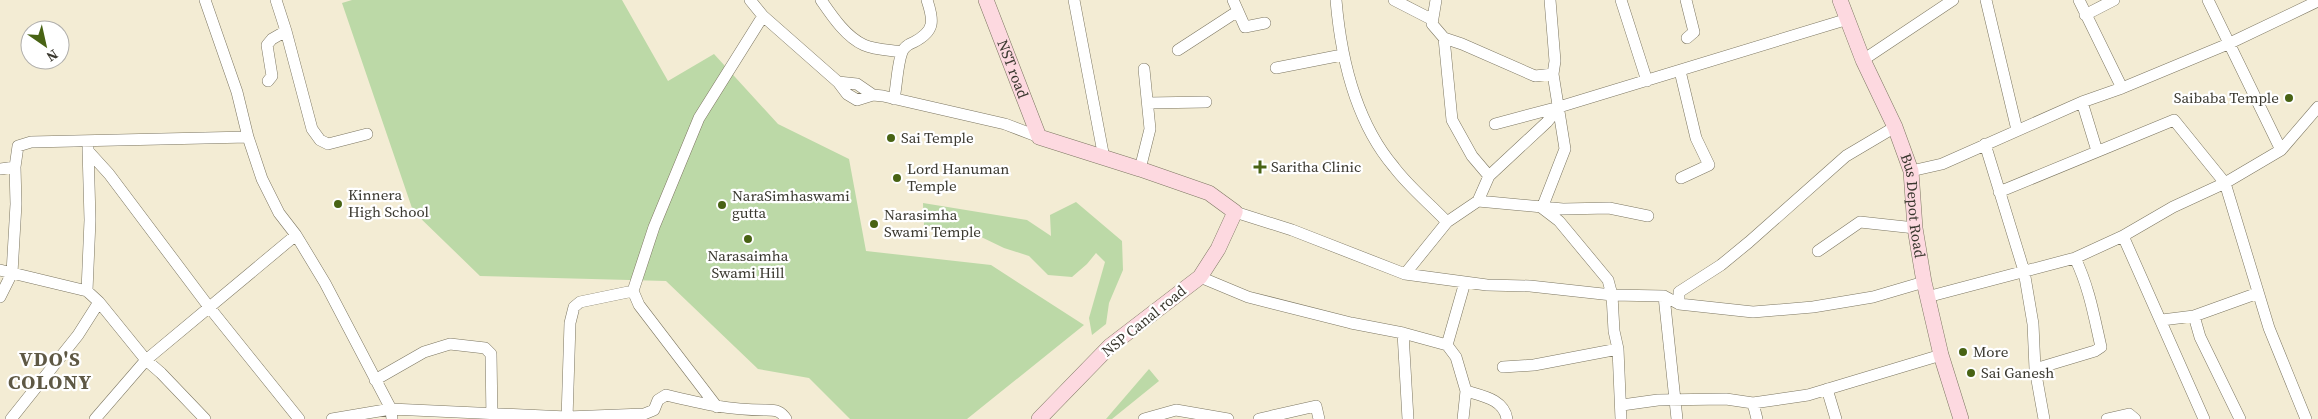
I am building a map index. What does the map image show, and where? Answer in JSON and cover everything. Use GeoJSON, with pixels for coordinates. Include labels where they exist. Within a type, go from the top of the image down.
{"type":"FeatureCollection","features":[{"type":"Feature","properties":{"kind":"street"},"geometry":{"type":"LineString","coordinates":[[205,0],[237,92],[248,137],[262,179],[279,213],[296,235],[325,282],[392,414]]}},
{"type":"Feature","properties":{"kind":"street"},"geometry":{"type":"LineString","coordinates":[[276,0],[312,130],[320,140],[328,144],[367,134]]}},
{"type":"Feature","properties":{"kind":"street"},"geometry":{"type":"LineString","coordinates":[[750,0],[763,16],[838,82],[847,94],[857,100],[873,95],[1004,124],[1209,193],[1234,212],[1292,230],[1406,274],[1465,282],[1612,295],[1664,296],[1679,304],[1753,312],[1813,307],[1926,289],[2024,271],[2075,258],[2123,236],[2173,207],[2225,183],[2281,150],[2318,108]]}},
{"type":"Feature","properties":{"kind":"street"},"geometry":{"type":"LineString","coordinates":[[821,0],[842,27],[862,45],[902,52]]}},
{"type":"Feature","properties":{"kind":"street"},"geometry":{"type":"LineString","coordinates":[[894,99],[902,52],[908,44],[926,34],[932,26],[933,16],[927,0]]}},
{"type":"Feature","properties":{"kind":"street","name":"NST road"},"geometry":{"type":"LineString","coordinates":[[986,0],[1039,137]]}},
{"type":"Feature","properties":{"kind":"street"},"geometry":{"type":"LineString","coordinates":[[1074,0],[1104,158]]}},
{"type":"Feature","properties":{"kind":"street"},"geometry":{"type":"LineString","coordinates":[[1336,0],[1342,55],[1368,130],[1394,168],[1448,222]]}},
{"type":"Feature","properties":{"kind":"street"},"geometry":{"type":"LineString","coordinates":[[1394,0],[1431,18]]}},
{"type":"Feature","properties":{"kind":"street"},"geometry":{"type":"LineString","coordinates":[[1436,0],[1431,18],[1432,24],[1444,38],[1535,76],[1553,74]]}},
{"type":"Feature","properties":{"kind":"street"},"geometry":{"type":"LineString","coordinates":[[1542,208],[1565,149],[1560,107],[1553,74],[1555,61],[1550,0]]}},
{"type":"Feature","properties":{"kind":"street"},"geometry":{"type":"LineString","coordinates":[[1621,0],[1647,81]]}},
{"type":"Feature","properties":{"kind":"street"},"geometry":{"type":"LineString","coordinates":[[1686,0],[1694,32],[1687,38]]}},
{"type":"Feature","properties":{"kind":"street","name":"Bus Depot Road"},"geometry":{"type":"LineString","coordinates":[[1840,0],[1863,60],[1895,127],[1911,171],[1915,228],[1926,289],[1941,355],[1961,419]]}},
{"type":"Feature","properties":{"kind":"street"},"geometry":{"type":"LineString","coordinates":[[1863,60],[1953,0]]}},
{"type":"Feature","properties":{"kind":"street"},"geometry":{"type":"LineString","coordinates":[[1986,0],[2017,130]]}},
{"type":"Feature","properties":{"kind":"street"},"geometry":{"type":"LineString","coordinates":[[2079,0],[2084,15],[2122,88]]}},
{"type":"Feature","properties":{"kind":"street"},"geometry":{"type":"LineString","coordinates":[[2084,15],[2114,0]]}},
{"type":"Feature","properties":{"kind":"street"},"geometry":{"type":"LineString","coordinates":[[2208,0],[2281,150]]}},
{"type":"Feature","properties":{"kind":"street"},"geometry":{"type":"LineString","coordinates":[[1911,171],[1942,164],[2082,102],[2122,88],[2228,44],[2318,1]]}},
{"type":"Feature","properties":{"kind":"street"},"geometry":{"type":"LineString","coordinates":[[1178,50],[1236,5],[1245,27],[1265,23]]}},
{"type":"Feature","properties":{"kind":"street"},"geometry":{"type":"LineString","coordinates":[[717,407],[639,306],[633,291],[654,227],[699,118],[763,16]]}},
{"type":"Feature","properties":{"kind":"street"},"geometry":{"type":"LineString","coordinates":[[1495,124],[1560,107],[1848,19]]}},
{"type":"Feature","properties":{"kind":"street"},"geometry":{"type":"LineString","coordinates":[[268,81],[272,76],[267,45],[272,39],[286,31]]}},
{"type":"Feature","properties":{"kind":"street"},"geometry":{"type":"LineString","coordinates":[[1444,38],[1452,120],[1472,156],[1489,176]]}},
{"type":"Feature","properties":{"kind":"street"},"geometry":{"type":"LineString","coordinates":[[1276,68],[1342,55]]}},
{"type":"Feature","properties":{"kind":"street"},"geometry":{"type":"LineString","coordinates":[[1140,169],[1150,129],[1144,69]]}},
{"type":"Feature","properties":{"kind":"street"},"geometry":{"type":"LineString","coordinates":[[1680,71],[1696,138],[1709,165],[1681,178]]}},
{"type":"Feature","properties":{"kind":"street"},"geometry":{"type":"LineString","coordinates":[[1148,103],[1206,102]]}},
{"type":"Feature","properties":{"kind":"street"},"geometry":{"type":"LineString","coordinates":[[2082,102],[2097,151]]}},
{"type":"Feature","properties":{"kind":"street"},"geometry":{"type":"LineString","coordinates":[[1406,274],[1448,222],[1478,201],[1489,176],[1547,122],[1560,107]]}},
{"type":"Feature","properties":{"kind":"street"},"geometry":{"type":"LineString","coordinates":[[1999,192],[2174,120],[2225,183],[2269,328],[2306,419]]}},
{"type":"Feature","properties":{"kind":"street"},"geometry":{"type":"LineString","coordinates":[[1679,304],[1679,292],[1721,264],[1749,242],[1846,156],[1895,127]]}},
{"type":"Feature","properties":{"kind":"street"},"geometry":{"type":"LineString","coordinates":[[0,296],[12,273],[16,204],[15,167],[18,146],[31,142],[88,146],[248,137]]}},
{"type":"Feature","properties":{"kind":"street"},"geometry":{"type":"LineString","coordinates":[[1985,144],[2024,271],[2034,324],[2035,369],[2044,419]]}},
{"type":"Feature","properties":{"kind":"street"},"geometry":{"type":"LineString","coordinates":[[87,291],[90,220],[87,175],[88,146]]}},
{"type":"Feature","properties":{"kind":"street"},"geometry":{"type":"LineString","coordinates":[[88,146],[208,307],[299,419]]}},
{"type":"Feature","properties":{"kind":"street"},"geometry":{"type":"LineString","coordinates":[[0,168],[15,167]]}},
{"type":"Feature","properties":{"kind":"street"},"geometry":{"type":"LineString","coordinates":[[1478,201],[1542,208],[1609,208],[1648,216]]}},
{"type":"Feature","properties":{"kind":"street"},"geometry":{"type":"LineString","coordinates":[[1542,208],[1558,221],[1608,280],[1612,295],[1614,331],[1618,349],[1622,405],[1621,419]]}},
{"type":"Feature","properties":{"kind":"street","name":"NSP Canal road"},"geometry":{"type":"LineString","coordinates":[[1039,419],[1110,346],[1200,277],[1218,249],[1234,212]]}},
{"type":"Feature","properties":{"kind":"street"},"geometry":{"type":"LineString","coordinates":[[1818,251],[1860,222],[1915,228]]}},
{"type":"Feature","properties":{"kind":"street"},"geometry":{"type":"LineString","coordinates":[[95,419],[146,360],[296,235]]}},
{"type":"Feature","properties":{"kind":"street"},"geometry":{"type":"LineString","coordinates":[[2123,236],[2162,320],[2204,419]]}},
{"type":"Feature","properties":{"kind":"street"},"geometry":{"type":"LineString","coordinates":[[2035,369],[2095,351],[2101,347],[2093,306],[2084,277],[2075,258]]}},
{"type":"Feature","properties":{"kind":"street"},"geometry":{"type":"LineString","coordinates":[[0,270],[87,291],[99,302],[146,360],[205,419]]}},
{"type":"Feature","properties":{"kind":"street"},"geometry":{"type":"LineString","coordinates":[[1200,277],[1248,297],[1447,345],[1456,357],[1466,391],[1463,419]]}},
{"type":"Feature","properties":{"kind":"street"},"geometry":{"type":"LineString","coordinates":[[1447,345],[1465,282]]}},
{"type":"Feature","properties":{"kind":"street"},"geometry":{"type":"LineString","coordinates":[[567,418],[570,323],[574,307],[580,302],[633,291]]}},
{"type":"Feature","properties":{"kind":"street"},"geometry":{"type":"LineString","coordinates":[[2162,320],[2194,316],[2258,294]]}},
{"type":"Feature","properties":{"kind":"street"},"geometry":{"type":"LineString","coordinates":[[1664,296],[1677,419]]}},
{"type":"Feature","properties":{"kind":"street"},"geometry":{"type":"LineString","coordinates":[[11,419],[78,335],[99,302]]}},
{"type":"Feature","properties":{"kind":"street"},"geometry":{"type":"LineString","coordinates":[[2194,316],[2200,337],[2240,419]]}},
{"type":"Feature","properties":{"kind":"street"},"geometry":{"type":"LineString","coordinates":[[1402,333],[1408,419]]}},
{"type":"Feature","properties":{"kind":"street"},"geometry":{"type":"LineString","coordinates":[[375,380],[424,352],[435,348],[450,344],[485,348],[491,354],[492,417]]}},
{"type":"Feature","properties":{"kind":"street"},"geometry":{"type":"LineString","coordinates":[[1503,367],[1534,365],[1618,349]]}},
{"type":"Feature","properties":{"kind":"street"},"geometry":{"type":"LineString","coordinates":[[1622,405],[1658,400],[1726,399],[1753,403],[1808,395],[1941,355]]}},
{"type":"Feature","properties":{"kind":"street"},"geometry":{"type":"LineString","coordinates":[[1828,389],[1836,419]]}},
{"type":"Feature","properties":{"kind":"street"},"geometry":{"type":"LineString","coordinates":[[1466,391],[1494,400],[1506,413],[1507,419]]}},
{"type":"Feature","properties":{"kind":"street"},"geometry":{"type":"LineString","coordinates":[[332,419],[392,414],[567,418],[650,413],[654,410],[658,400],[666,395],[717,407],[734,415],[775,410],[783,413],[786,419]]}},
{"type":"Feature","properties":{"kind":"street"},"geometry":{"type":"LineString","coordinates":[[1753,403],[1757,419]]}},
{"type":"Feature","properties":{"kind":"street"},"geometry":{"type":"LineString","coordinates":[[1259,419],[1316,406],[1319,419]]}},
{"type":"Feature","properties":{"kind":"street"},"geometry":{"type":"LineString","coordinates":[[1144,419],[1176,410],[1228,419]]}},
{"type":"Feature","properties":{"kind":"street"},"geometry":{"type":"LineString","coordinates":[[2107,419],[2129,414],[2135,419]]}},
{"type":"Feature","properties":{"kind":"green space"},"geometry":{"type":"Polygon","coordinates":[[[352,0],[622,0],[668,81],[714,54],[778,124],[849,159],[866,251],[991,265],[1084,325],[967,419],[850,419],[809,378],[758,369],[666,281],[480,276],[413,211],[342,3],[352,0]]]}},
{"type":"Feature","properties":{"kind":"green space"},"geometry":{"type":"Polygon","coordinates":[[[1076,202],[1122,241],[1123,270],[1109,303],[1106,324],[1092,335],[1089,318],[1105,262],[1096,253],[1072,277],[1048,275],[1029,256],[1004,248],[977,235],[924,225],[923,203],[1027,220],[1051,236],[1050,215],[1076,202]]]}},
{"type":"Feature","properties":{"kind":"green space"},"geometry":{"type":"Polygon","coordinates":[[[1149,369],[1159,381],[1112,419],[1106,419],[1149,369]]]}},
{"type":"Feature","properties":{"kind":"place","name":"Saibaba Temple"},"geometry":{"type":"Point","coordinates":[2289,98]}},
{"type":"Feature","properties":{"kind":"place","name":"Sai Temple"},"geometry":{"type":"Point","coordinates":[891,138]}},
{"type":"Feature","properties":{"kind":"place","name":"Saritha Clinic"},"geometry":{"type":"Point","coordinates":[1260,167]}},
{"type":"Feature","properties":{"kind":"place","name":"Lord Hanuman Temple"},"geometry":{"type":"Point","coordinates":[897,178]}},
{"type":"Feature","properties":{"kind":"place","name":"Kinnera High School"},"geometry":{"type":"Point","coordinates":[338,204]}},
{"type":"Feature","properties":{"kind":"place","name":"NaraSimhaswami gutta"},"geometry":{"type":"Point","coordinates":[722,205]}},
{"type":"Feature","properties":{"kind":"place","name":"Narasimha Swami Temple"},"geometry":{"type":"Point","coordinates":[874,224]}},
{"type":"Feature","properties":{"kind":"place","name":"Narasaimha Swami Hill"},"geometry":{"type":"Point","coordinates":[748,239]}},
{"type":"Feature","properties":{"kind":"place","name":"More"},"geometry":{"type":"Point","coordinates":[1963,352]}},
{"type":"Feature","properties":{"kind":"place","name":"Sai Ganesh"},"geometry":{"type":"Point","coordinates":[1971,373]}},
{"type":"Feature","properties":{"kind":"district","name":"VDO'S COLONY"},"geometry":{"type":"Point","coordinates":[50,370]}}]}
